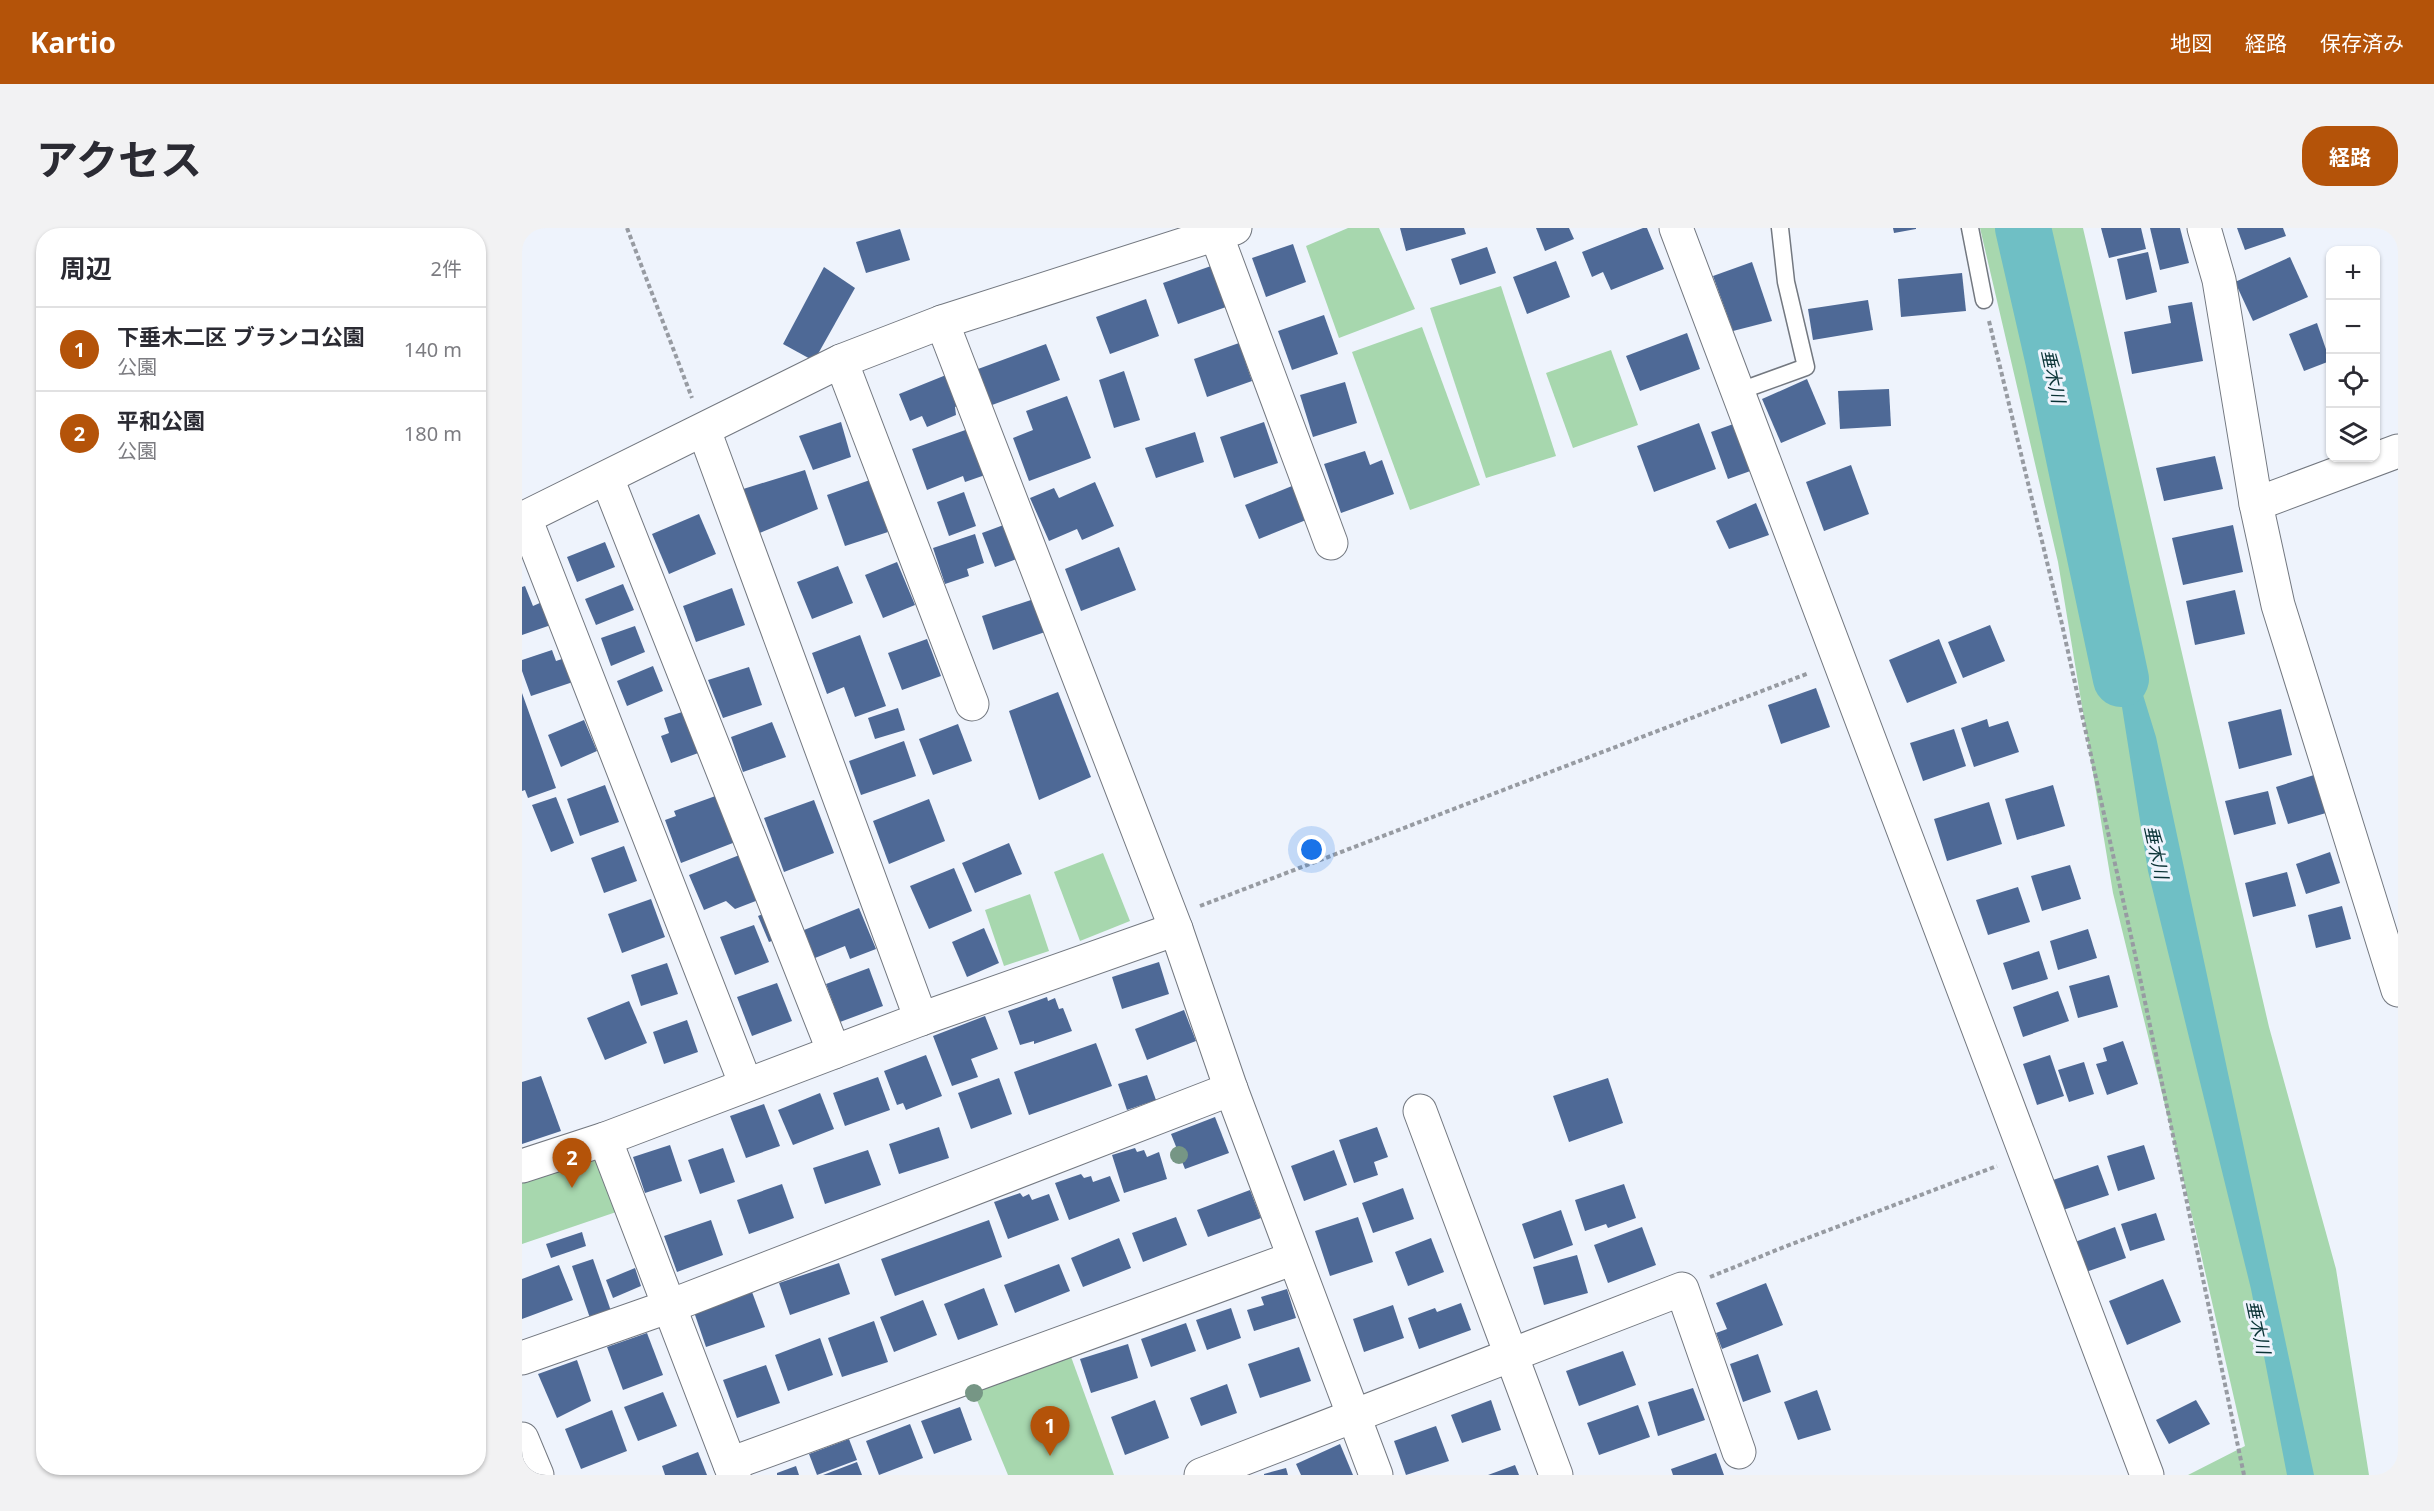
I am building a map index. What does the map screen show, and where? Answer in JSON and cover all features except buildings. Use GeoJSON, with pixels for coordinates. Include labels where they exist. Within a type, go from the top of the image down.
{"type":"FeatureCollection","features":[{"type":"Feature","properties":{"kind":"street"},"geometry":{"type":"LineString","coordinates":[[1676,228],[2147,1475]]}},
{"type":"Feature","properties":{"kind":"street"},"geometry":{"type":"LineString","coordinates":[[2204,228],[2219,280],[2256,504],[2278,604],[2398,990]]}},
{"type":"Feature","properties":{"kind":"street"},"geometry":{"type":"LineString","coordinates":[[746,1085],[524,519],[841,361],[942,322],[1212,232],[1332,543]]}},
{"type":"Feature","properties":{"kind":"street"},"geometry":{"type":"LineString","coordinates":[[942,322],[1173,923],[1231,1089],[1376,1475]]}},
{"type":"Feature","properties":{"kind":"street"},"geometry":{"type":"LineString","coordinates":[[841,361],[972,704]]}},
{"type":"Feature","properties":{"kind":"street"},"geometry":{"type":"LineString","coordinates":[[704,430],[921,1019]]}},
{"type":"Feature","properties":{"kind":"street"},"geometry":{"type":"LineString","coordinates":[[2256,504],[2398,451]]}},
{"type":"Feature","properties":{"kind":"street"},"geometry":{"type":"LineString","coordinates":[[607,478],[834,1052]]}},
{"type":"Feature","properties":{"kind":"street"},"geometry":{"type":"LineString","coordinates":[[522,1166],[605,1138],[1173,923]]}},
{"type":"Feature","properties":{"kind":"street"},"geometry":{"type":"LineString","coordinates":[[522,1358],[670,1306],[1231,1089]]}},
{"type":"Feature","properties":{"kind":"street"},"geometry":{"type":"LineString","coordinates":[[1420,1111],[1556,1475]]}},
{"type":"Feature","properties":{"kind":"street"},"geometry":{"type":"LineString","coordinates":[[605,1138],[732,1469],[1294,1258]]}},
{"type":"Feature","properties":{"kind":"street"},"geometry":{"type":"LineString","coordinates":[[1201,1475],[1682,1289],[1739,1452]]}},
{"type":"Feature","properties":{"kind":"street"},"geometry":{"type":"LineString","coordinates":[[522,1439],[537,1475]]}},
{"type":"Feature","properties":{"kind":"lane"},"geometry":{"type":"LineString","coordinates":[[1737,392],[1806,367],[1786,282],[1780,228]]}},
{"type":"Feature","properties":{"kind":"lane"},"geometry":{"type":"LineString","coordinates":[[1970,228],[1984,300]]}},
{"type":"Feature","properties":{"kind":"path"},"geometry":{"type":"LineString","coordinates":[[627,228],[704,430]]}},
{"type":"Feature","properties":{"kind":"path"},"geometry":{"type":"LineString","coordinates":[[1984,300],[2061,620],[2133,943],[2244,1475]]}},
{"type":"Feature","properties":{"kind":"path"},"geometry":{"type":"LineString","coordinates":[[1173,923],[1841,661]]}},
{"type":"Feature","properties":{"kind":"path"},"geometry":{"type":"LineString","coordinates":[[1682,1289],[1784,1247],[2027,1155]]}},
{"type":"Feature","properties":{"kind":"green space"},"geometry":{"type":"Polygon","coordinates":[[[1348,228],[1379,228],[1415,309],[1339,338],[1306,246],[1348,228]]]}},
{"type":"Feature","properties":{"kind":"green space"},"geometry":{"type":"Polygon","coordinates":[[[1980,228],[2083,228],[2269,1027],[2336,1269],[2369,1475],[2188,1475],[2245,1446],[2195,1228],[2113,893],[2058,562],[1980,228]]]}},
{"type":"Feature","properties":{"kind":"green space"},"geometry":{"type":"Polygon","coordinates":[[[1501,286],[1556,456],[1486,478],[1430,308],[1501,286]]]}},
{"type":"Feature","properties":{"kind":"green space"},"geometry":{"type":"Polygon","coordinates":[[[1422,327],[1480,485],[1410,510],[1352,352],[1422,327]]]}},
{"type":"Feature","properties":{"kind":"green space"},"geometry":{"type":"Polygon","coordinates":[[[1611,350],[1638,425],[1573,448],[1546,373],[1611,350]]]}},
{"type":"Feature","properties":{"kind":"green space"},"geometry":{"type":"Polygon","coordinates":[[[1103,853],[1130,921],[1080,941],[1054,872],[1103,853]]]}},
{"type":"Feature","properties":{"kind":"green space"},"geometry":{"type":"Polygon","coordinates":[[[1030,894],[1049,951],[1004,966],[985,910],[1030,894]]]}},
{"type":"Feature","properties":{"kind":"green space"},"geometry":{"type":"Polygon","coordinates":[[[606,1140],[628,1208],[522,1244],[522,1169],[606,1140]]]}},
{"type":"Feature","properties":{"kind":"green space"},"geometry":{"type":"Polygon","coordinates":[[[1070,1354],[1114,1475],[1008,1475],[974,1393],[1070,1354]]]}},
{"type":"Feature","properties":{"kind":"water"},"geometry":{"type":"Polygon","coordinates":[[[2083,500],[2156,737],[2314,1475],[2287,1475],[2251,1289],[2148,871],[2106,606],[2083,500]]]}},
{"type":"Feature","properties":{"kind":"waterway","name":"垂木川"},"geometry":{"type":"LineString","coordinates":[[2023,228],[2121,679]]}},
{"type":"Feature","properties":{"kind":"place","name":"平和公園"},"geometry":{"type":"Point","coordinates":[572,1188]}},
{"type":"Feature","properties":{"kind":"place","name":"下垂木二区 ブランコ公園"},"geometry":{"type":"Point","coordinates":[1050,1456]}}]}
